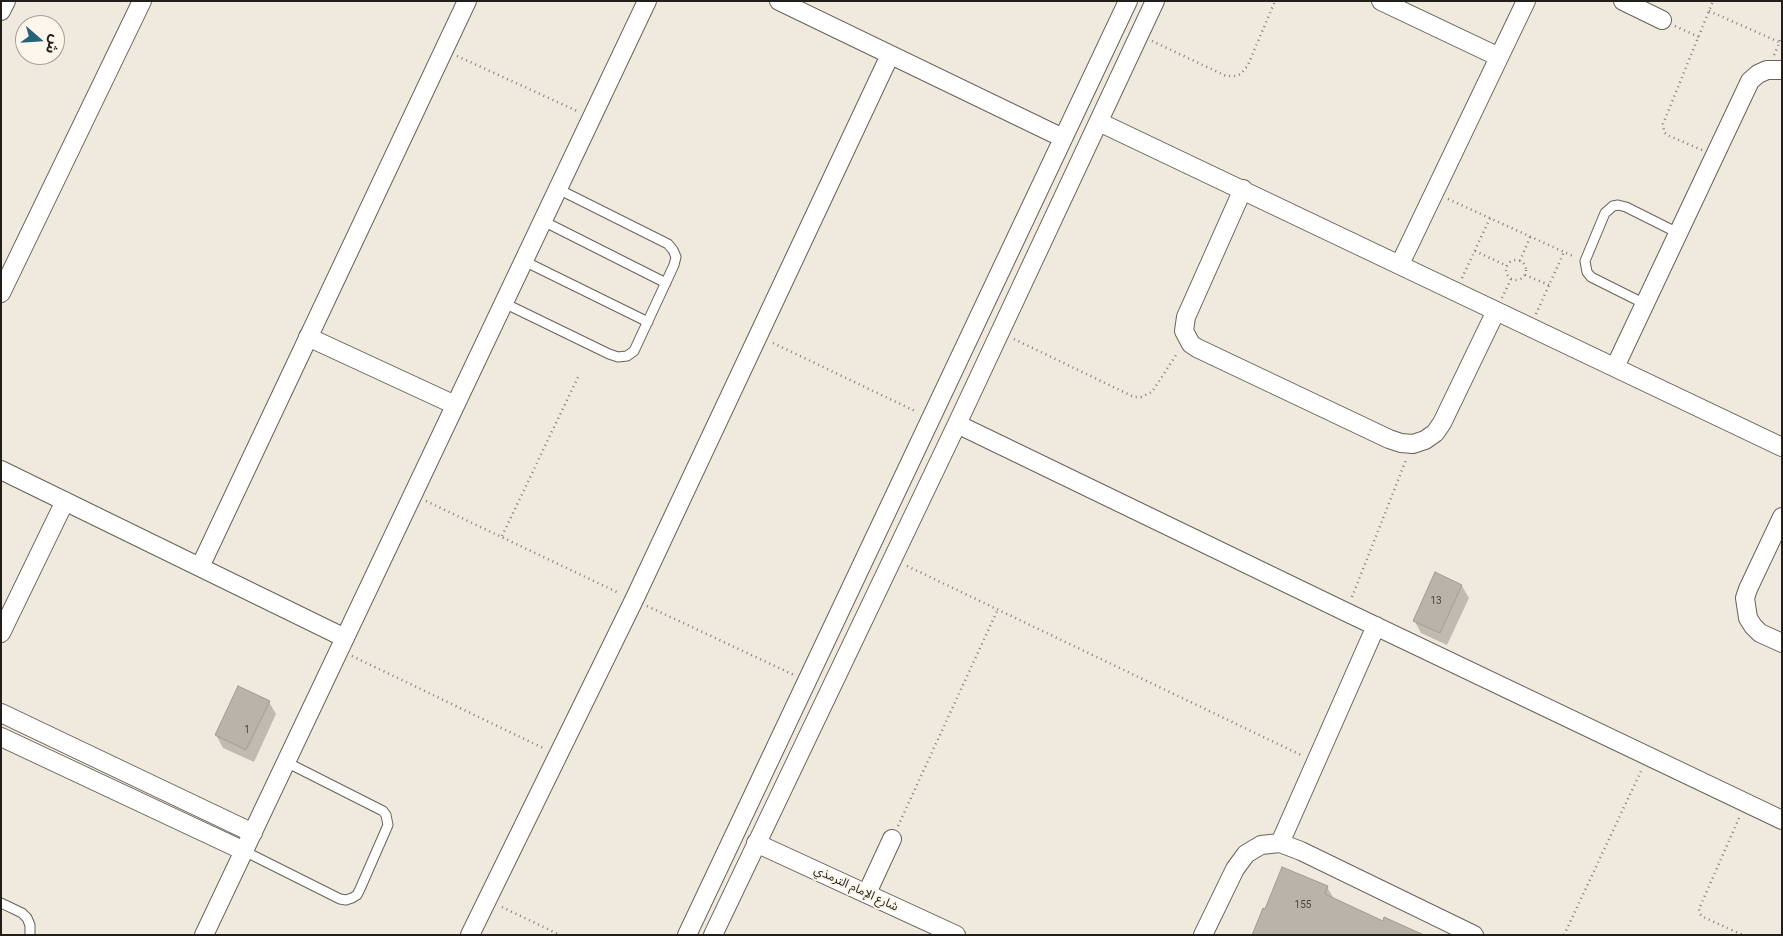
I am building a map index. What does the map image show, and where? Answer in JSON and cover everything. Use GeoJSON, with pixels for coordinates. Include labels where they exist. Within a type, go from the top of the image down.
{"type":"FeatureCollection","features":[{"type":"Feature","properties":{"kind":"street"},"geometry":{"type":"LineString","coordinates":[[1,11],[6,1]]}},
{"type":"Feature","properties":{"kind":"street"},"geometry":{"type":"LineString","coordinates":[[1,293],[142,1]]}},
{"type":"Feature","properties":{"kind":"street"},"geometry":{"type":"LineString","coordinates":[[200,567],[467,1]]}},
{"type":"Feature","properties":{"kind":"street"},"geometry":{"type":"LineString","coordinates":[[204,935],[647,1]]}},
{"type":"Feature","properties":{"kind":"street"},"geometry":{"type":"LineString","coordinates":[[779,1],[1064,138]]}},
{"type":"Feature","properties":{"kind":"street"},"geometry":{"type":"LineString","coordinates":[[687,935],[1128,1]]}},
{"type":"Feature","properties":{"kind":"street"},"geometry":{"type":"LineString","coordinates":[[713,935],[957,424],[1155,1]]}},
{"type":"Feature","properties":{"kind":"street"},"geometry":{"type":"LineString","coordinates":[[1381,1],[1499,57]]}},
{"type":"Feature","properties":{"kind":"street"},"geometry":{"type":"LineString","coordinates":[[1400,264],[1526,1]]}},
{"type":"Feature","properties":{"kind":"street"},"geometry":{"type":"LineString","coordinates":[[1623,1],[1662,20]]}},
{"type":"Feature","properties":{"kind":"street"},"geometry":{"type":"LineString","coordinates":[[1104,52],[1126,64]]}},
{"type":"Feature","properties":{"kind":"street"},"geometry":{"type":"LineString","coordinates":[[470,935],[634,600],[890,55]]}},
{"type":"Feature","properties":{"kind":"street"},"geometry":{"type":"LineString","coordinates":[[1615,367],[1750,81],[1758,74],[1767,70],[1782,70]]}},
{"type":"Feature","properties":{"kind":"street"},"geometry":{"type":"LineString","coordinates":[[1099,122],[1782,447]]}},
{"type":"Feature","properties":{"kind":"street"},"geometry":{"type":"LineString","coordinates":[[1243,189],[1186,317],[1184,331],[1186,338],[1197,348],[1390,439],[1401,443],[1413,444],[1425,440],[1435,433],[1442,423],[1496,311]]}},
{"type":"Feature","properties":{"kind":"street"},"geometry":{"type":"LineString","coordinates":[[1028,214],[1050,225]]}},
{"type":"Feature","properties":{"kind":"street"},"geometry":{"type":"LineString","coordinates":[[308,338],[455,405]]}},
{"type":"Feature","properties":{"kind":"street"},"geometry":{"type":"LineString","coordinates":[[966,347],[988,358]]}},
{"type":"Feature","properties":{"kind":"street"},"geometry":{"type":"LineString","coordinates":[[957,424],[1782,820]]}},
{"type":"Feature","properties":{"kind":"street"},"geometry":{"type":"LineString","coordinates":[[1,470],[200,567],[342,644]]}},
{"type":"Feature","properties":{"kind":"street"},"geometry":{"type":"LineString","coordinates":[[895,497],[917,508]]}},
{"type":"Feature","properties":{"kind":"street"},"geometry":{"type":"LineString","coordinates":[[1,633],[65,501]]}},
{"type":"Feature","properties":{"kind":"street"},"geometry":{"type":"LineString","coordinates":[[1782,517],[1745,598],[1748,618],[1753,626],[1760,633],[1782,643]]}},
{"type":"Feature","properties":{"kind":"street"},"geometry":{"type":"LineString","coordinates":[[1280,843],[1376,626]]}},
{"type":"Feature","properties":{"kind":"street"},"geometry":{"type":"LineString","coordinates":[[1,713],[252,833]]}},
{"type":"Feature","properties":{"kind":"street"},"geometry":{"type":"LineString","coordinates":[[1,737],[244,852]]}},
{"type":"Feature","properties":{"kind":"street"},"geometry":{"type":"LineString","coordinates":[[766,769],[787,779]]}},
{"type":"Feature","properties":{"kind":"street"},"geometry":{"type":"LineString","coordinates":[[867,893],[892,839]]}},
{"type":"Feature","properties":{"kind":"street","name":"شارع الإمام الترمذي"},"geometry":{"type":"LineString","coordinates":[[756,843],[956,935]]}},
{"type":"Feature","properties":{"kind":"street"},"geometry":{"type":"LineString","coordinates":[[1203,935],[1235,869],[1246,854],[1262,845],[1280,843],[1301,851],[1474,935]]}},
{"type":"Feature","properties":{"kind":"street"},"geometry":{"type":"LineString","coordinates":[[707,892],[728,902]]}},
{"type":"Feature","properties":{"kind":"lane"},"geometry":{"type":"LineString","coordinates":[[504,304],[618,357],[627,356],[634,351],[648,322],[674,265],[676,257],[673,250],[668,244],[558,189]]}},
{"type":"Feature","properties":{"kind":"lane"},"geometry":{"type":"LineString","coordinates":[[1644,304],[1590,277],[1585,267],[1585,261],[1605,213],[1613,206],[1626,207],[1678,233]]}},
{"type":"Feature","properties":{"kind":"lane"},"geometry":{"type":"LineString","coordinates":[[543,221],[666,283]]}},
{"type":"Feature","properties":{"kind":"lane"},"geometry":{"type":"LineString","coordinates":[[524,261],[648,322]]}},
{"type":"Feature","properties":{"kind":"lane"},"geometry":{"type":"LineString","coordinates":[[244,852],[340,899],[352,898],[357,895],[360,889],[388,825],[386,815],[383,811],[286,762]]}},
{"type":"Feature","properties":{"kind":"lane"},"geometry":{"type":"LineString","coordinates":[[1,903],[22,913],[27,918],[30,925],[30,935]]}},
{"type":"Feature","properties":{"kind":"path"},"geometry":{"type":"LineString","coordinates":[[1140,35],[1226,76],[1236,76],[1241,74],[1248,65],[1275,1]]}},
{"type":"Feature","properties":{"kind":"path"},"geometry":{"type":"LineString","coordinates":[[1713,1],[1664,120],[1663,128],[1667,135],[1715,156]]}},
{"type":"Feature","properties":{"kind":"path"},"geometry":{"type":"LineString","coordinates":[[1709,11],[1780,42]]}},
{"type":"Feature","properties":{"kind":"path"},"geometry":{"type":"LineString","coordinates":[[1662,20],[1699,36]]}},
{"type":"Feature","properties":{"kind":"path"},"geometry":{"type":"LineString","coordinates":[[444,50],[592,118]]}},
{"type":"Feature","properties":{"kind":"path"},"geometry":{"type":"LineString","coordinates":[[1435,193],[1585,261]]}},
{"type":"Feature","properties":{"kind":"path"},"geometry":{"type":"LineString","coordinates":[[1456,291],[1490,218]]}},
{"type":"Feature","properties":{"kind":"path"},"geometry":{"type":"LineString","coordinates":[[1520,261],[1530,236]]}},
{"type":"Feature","properties":{"kind":"path"},"geometry":{"type":"LineString","coordinates":[[1475,251],[1507,266]]}},
{"type":"Feature","properties":{"kind":"path"},"geometry":{"type":"LineString","coordinates":[[1530,327],[1564,252]]}},
{"type":"Feature","properties":{"kind":"path"},"geometry":{"type":"LineString","coordinates":[[1513,261],[1520,261],[1526,267],[1525,275],[1518,280],[1511,279],[1507,275],[1507,266],[1513,261]]}},
{"type":"Feature","properties":{"kind":"path"},"geometry":{"type":"LineString","coordinates":[[1525,275],[1549,285]]}},
{"type":"Feature","properties":{"kind":"path"},"geometry":{"type":"LineString","coordinates":[[1496,311],[1511,279]]}},
{"type":"Feature","properties":{"kind":"path"},"geometry":{"type":"LineString","coordinates":[[1000,332],[1134,397],[1141,397],[1152,392],[1186,338]]}},
{"type":"Feature","properties":{"kind":"path"},"geometry":{"type":"LineString","coordinates":[[758,336],[932,419]]}},
{"type":"Feature","properties":{"kind":"path"},"geometry":{"type":"LineString","coordinates":[[502,536],[578,377]]}},
{"type":"Feature","properties":{"kind":"path"},"geometry":{"type":"LineString","coordinates":[[1346,612],[1413,444]]}},
{"type":"Feature","properties":{"kind":"path"},"geometry":{"type":"LineString","coordinates":[[413,495],[808,681]]}},
{"type":"Feature","properties":{"kind":"path"},"geometry":{"type":"LineString","coordinates":[[893,559],[1316,762]]}},
{"type":"Feature","properties":{"kind":"path"},"geometry":{"type":"LineString","coordinates":[[892,839],[998,609]]}},
{"type":"Feature","properties":{"kind":"path"},"geometry":{"type":"LineString","coordinates":[[342,644],[558,755]]}},
{"type":"Feature","properties":{"kind":"path"},"geometry":{"type":"LineString","coordinates":[[1564,935],[1648,756]]}},
{"type":"Feature","properties":{"kind":"path"},"geometry":{"type":"LineString","coordinates":[[1743,935],[1701,916],[1699,909],[1746,803]]}},
{"type":"Feature","properties":{"kind":"path"},"geometry":{"type":"LineString","coordinates":[[487,900],[560,935]]}},
{"type":"Feature","properties":{"kind":"building"},"geometry":{"type":"Polygon","coordinates":[[[1435,572],[1462,585],[1440,633],[1413,621],[1435,572]]]}},
{"type":"Feature","properties":{"kind":"building"},"geometry":{"type":"Polygon","coordinates":[[[238,686],[270,701],[246,750],[215,735],[238,686]]]}},
{"type":"Feature","properties":{"kind":"building"},"geometry":{"type":"Polygon","coordinates":[[[1282,867],[1328,886],[1325,894],[1383,921],[1384,917],[1424,935],[1252,935],[1282,867]]]}}]}
